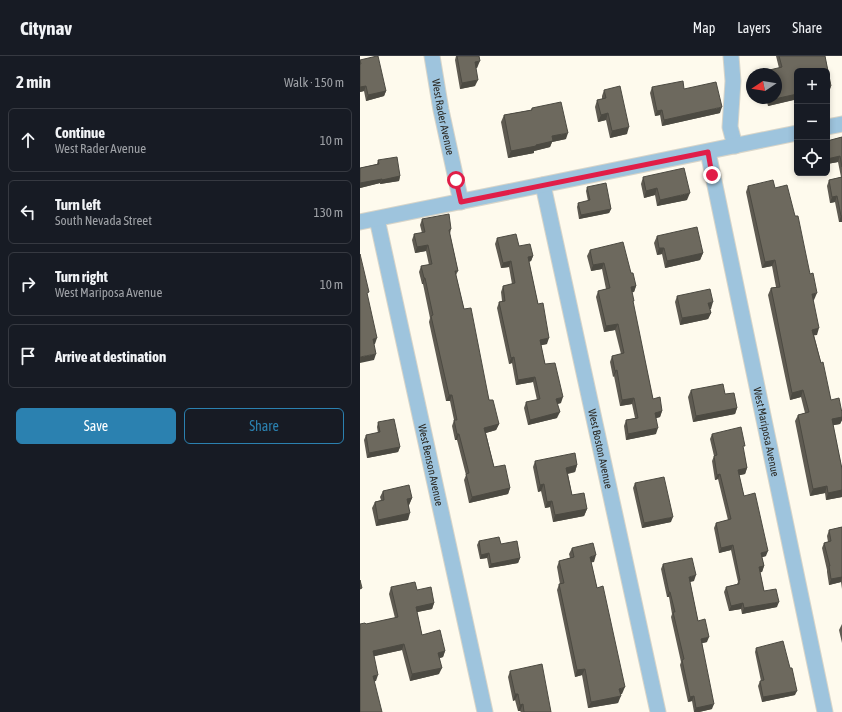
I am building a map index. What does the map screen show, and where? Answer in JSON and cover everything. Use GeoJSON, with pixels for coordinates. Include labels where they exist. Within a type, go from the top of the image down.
{"type":"FeatureCollection","features":[{"type":"Feature","properties":{"kind":"street","name":"West Rader Avenue"},"geometry":{"type":"LineString","coordinates":[[432,56],[441,110],[461,202]]}},
{"type":"Feature","properties":{"kind":"street"},"geometry":{"type":"LineString","coordinates":[[731,56],[733,81],[730,127],[735,146]]}},
{"type":"Feature","properties":{"kind":"street"},"geometry":{"type":"LineString","coordinates":[[830,126],[842,124]]}},
{"type":"Feature","properties":{"kind":"street"},"geometry":{"type":"LineString","coordinates":[[360,222],[794,134]]}},
{"type":"Feature","properties":{"kind":"street","name":"West Mariposa Avenue"},"geometry":{"type":"LineString","coordinates":[[708,152],[825,712]]}},
{"type":"Feature","properties":{"kind":"street","name":"West Boston Avenue"},"geometry":{"type":"LineString","coordinates":[[543,185],[658,712]]}},
{"type":"Feature","properties":{"kind":"street","name":"West Benson Avenue"},"geometry":{"type":"LineString","coordinates":[[377,219],[485,712]]}},
{"type":"Feature","properties":{"kind":"building"},"geometry":{"type":"Polygon","coordinates":[[[378,56],[386,91],[368,95],[366,86],[360,87],[360,60],[378,56]]]}},
{"type":"Feature","properties":{"kind":"building"},"geometry":{"type":"Polygon","coordinates":[[[457,56],[479,56],[480,61],[475,62],[478,80],[462,83],[457,56]]]}},
{"type":"Feature","properties":{"kind":"building"},"geometry":{"type":"Polygon","coordinates":[[[779,56],[825,56],[827,68],[794,68],[794,95],[782,97],[782,68],[778,68],[782,67],[779,56]]]}},
{"type":"Feature","properties":{"kind":"building"},"geometry":{"type":"Polygon","coordinates":[[[683,81],[684,89],[716,82],[722,107],[664,120],[662,110],[657,111],[652,87],[683,81]]]}},
{"type":"Feature","properties":{"kind":"building"},"geometry":{"type":"Polygon","coordinates":[[[620,86],[629,127],[612,131],[608,113],[601,115],[597,100],[606,98],[604,90],[620,86]]]}},
{"type":"Feature","properties":{"kind":"building"},"geometry":{"type":"Polygon","coordinates":[[[561,102],[568,133],[552,136],[553,141],[511,151],[504,115],[532,110],[532,108],[561,102]]]}},
{"type":"Feature","properties":{"kind":"building"},"geometry":{"type":"Polygon","coordinates":[[[842,137],[842,167],[840,156],[830,158],[830,140],[842,137]]]}},
{"type":"Feature","properties":{"kind":"building"},"geometry":{"type":"Polygon","coordinates":[[[397,157],[400,176],[360,183],[360,168],[379,164],[378,160],[397,157]]]}},
{"type":"Feature","properties":{"kind":"building"},"geometry":{"type":"Polygon","coordinates":[[[684,168],[690,193],[660,200],[657,188],[646,191],[643,177],[684,168]]]}},
{"type":"Feature","properties":{"kind":"building"},"geometry":{"type":"Polygon","coordinates":[[[842,177],[841,216],[837,196],[832,197],[829,180],[842,177]]]}},
{"type":"Feature","properties":{"kind":"building"},"geometry":{"type":"Polygon","coordinates":[[[773,180],[775,188],[787,185],[795,216],[798,216],[810,274],[813,273],[817,293],[812,294],[819,328],[812,330],[821,363],[823,362],[831,400],[839,398],[842,413],[842,417],[832,419],[842,469],[842,490],[828,493],[827,486],[813,489],[798,415],[809,412],[803,390],[792,393],[771,288],[780,287],[775,260],[765,262],[748,186],[773,180]]]}},
{"type":"Feature","properties":{"kind":"building"},"geometry":{"type":"Polygon","coordinates":[[[606,183],[611,209],[581,215],[578,203],[590,200],[587,187],[606,183]]]}},
{"type":"Feature","properties":{"kind":"building"},"geometry":{"type":"Polygon","coordinates":[[[449,214],[451,229],[449,230],[458,271],[455,271],[464,309],[471,308],[489,400],[493,400],[499,424],[484,428],[494,467],[505,465],[510,488],[472,497],[466,474],[469,473],[454,420],[457,420],[452,395],[449,395],[431,316],[433,315],[425,278],[421,266],[432,264],[428,245],[417,247],[414,234],[425,232],[422,219],[449,214]]]}},
{"type":"Feature","properties":{"kind":"building"},"geometry":{"type":"Polygon","coordinates":[[[697,227],[703,253],[667,261],[664,248],[659,248],[657,236],[697,227]]]}},
{"type":"Feature","properties":{"kind":"building"},"geometry":{"type":"Polygon","coordinates":[[[516,234],[519,246],[530,244],[533,256],[528,257],[538,304],[543,303],[549,338],[540,340],[545,364],[555,363],[563,397],[556,399],[560,412],[530,420],[526,402],[540,399],[535,377],[518,380],[514,357],[511,358],[499,302],[505,301],[503,286],[515,283],[511,261],[503,263],[497,238],[516,234]]]}},
{"type":"Feature","properties":{"kind":"building"},"geometry":{"type":"Polygon","coordinates":[[[623,242],[636,286],[631,287],[633,301],[653,399],[660,397],[662,411],[655,413],[658,428],[628,434],[626,420],[638,418],[634,398],[622,400],[617,370],[615,371],[612,356],[624,353],[618,324],[606,326],[598,291],[610,288],[604,263],[593,265],[590,250],[623,242]]]}},
{"type":"Feature","properties":{"kind":"building"},"geometry":{"type":"Polygon","coordinates":[[[360,254],[369,292],[367,293],[377,338],[373,339],[376,354],[360,357],[360,254]]]}},
{"type":"Feature","properties":{"kind":"building"},"geometry":{"type":"Polygon","coordinates":[[[710,289],[713,302],[708,303],[711,313],[682,318],[677,296],[710,289]]]}},
{"type":"Feature","properties":{"kind":"building"},"geometry":{"type":"Polygon","coordinates":[[[723,384],[725,394],[734,393],[737,408],[696,416],[691,390],[723,384]]]}},
{"type":"Feature","properties":{"kind":"building"},"geometry":{"type":"Polygon","coordinates":[[[394,419],[400,447],[369,453],[366,435],[380,432],[378,422],[394,419]]]}},
{"type":"Feature","properties":{"kind":"building"},"geometry":{"type":"Polygon","coordinates":[[[741,427],[745,446],[743,446],[747,468],[738,470],[744,496],[755,493],[768,551],[761,553],[764,566],[759,567],[764,591],[776,589],[779,602],[744,608],[743,603],[731,606],[726,587],[739,584],[740,580],[733,545],[721,548],[716,523],[731,519],[720,474],[717,475],[714,456],[717,455],[712,434],[741,427]]]}},
{"type":"Feature","properties":{"kind":"building"},"geometry":{"type":"Polygon","coordinates":[[[575,453],[577,465],[566,468],[572,495],[584,493],[587,509],[555,515],[552,501],[547,502],[544,484],[540,485],[535,461],[575,453]]]}},
{"type":"Feature","properties":{"kind":"building"},"geometry":{"type":"Polygon","coordinates":[[[664,477],[673,517],[644,523],[635,483],[664,477]]]}},
{"type":"Feature","properties":{"kind":"building"},"geometry":{"type":"Polygon","coordinates":[[[409,485],[412,498],[407,499],[410,513],[378,520],[375,502],[384,500],[383,491],[409,485]]]}},
{"type":"Feature","properties":{"kind":"building"},"geometry":{"type":"Polygon","coordinates":[[[842,527],[842,577],[831,579],[830,566],[824,543],[831,541],[829,530],[842,527]]]}},
{"type":"Feature","properties":{"kind":"building"},"geometry":{"type":"Polygon","coordinates":[[[499,537],[501,544],[517,541],[520,558],[491,564],[489,553],[481,555],[479,541],[499,537]]]}},
{"type":"Feature","properties":{"kind":"building"},"geometry":{"type":"Polygon","coordinates":[[[593,543],[596,555],[590,557],[597,588],[603,586],[625,687],[619,689],[621,696],[591,702],[585,669],[577,670],[559,584],[564,583],[559,561],[574,557],[572,548],[593,543]]]}},
{"type":"Feature","properties":{"kind":"building"},"geometry":{"type":"Polygon","coordinates":[[[692,558],[696,575],[689,577],[698,621],[705,619],[709,637],[701,639],[714,704],[696,708],[694,696],[690,697],[682,660],[684,659],[673,612],[675,612],[663,564],[692,558]]]}},
{"type":"Feature","properties":{"kind":"building"},"geometry":{"type":"Polygon","coordinates":[[[415,582],[417,590],[431,587],[434,603],[416,607],[422,635],[440,630],[445,651],[438,653],[442,668],[412,674],[404,644],[373,651],[378,675],[373,676],[382,712],[360,712],[360,624],[398,617],[391,587],[415,582]]]}},
{"type":"Feature","properties":{"kind":"building"},"geometry":{"type":"Polygon","coordinates":[[[783,641],[790,668],[792,668],[797,691],[763,697],[760,681],[764,680],[756,648],[783,641]]]}},
{"type":"Feature","properties":{"kind":"building"},"geometry":{"type":"Polygon","coordinates":[[[542,664],[551,712],[524,712],[523,704],[520,705],[518,694],[515,694],[510,671],[542,664]]]}},
{"type":"Feature","properties":{"kind":"route"},"geometry":{"type":"LineString","coordinates":[[456,180],[461,202],[708,152],[712,175]]}}]}
